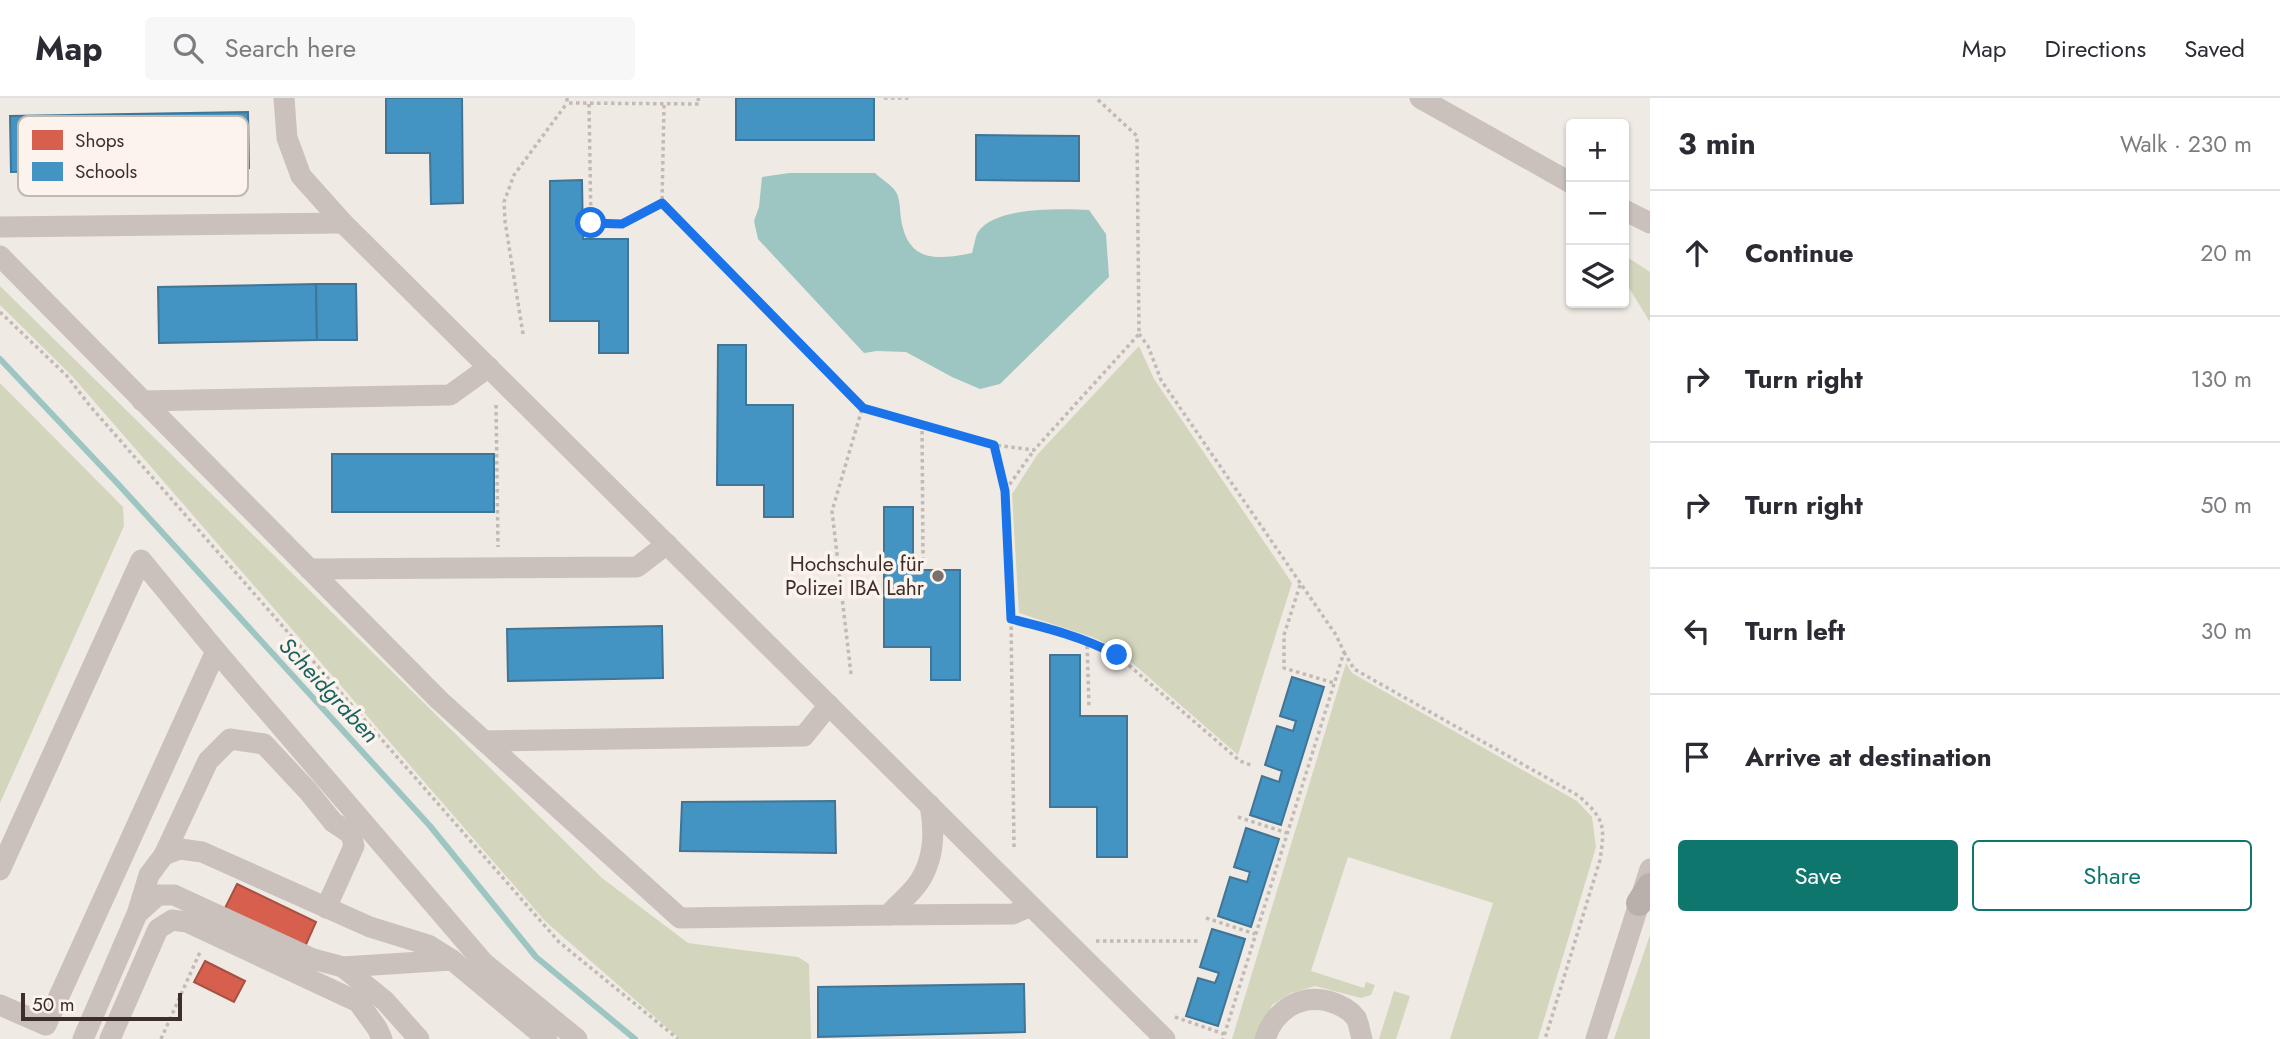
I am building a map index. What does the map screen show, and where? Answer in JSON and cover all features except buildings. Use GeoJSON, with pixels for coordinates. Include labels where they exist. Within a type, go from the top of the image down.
{"type":"FeatureCollection","features":[{"type":"Feature","properties":{"kind":"street"},"geometry":{"type":"LineString","coordinates":[[284,98],[287,138],[301,176],[343,223],[1165,1039]]}},
{"type":"Feature","properties":{"kind":"street"},"geometry":{"type":"LineString","coordinates":[[1420,98],[1569,182]]}},
{"type":"Feature","properties":{"kind":"street"},"geometry":{"type":"LineString","coordinates":[[1629,212],[1650,223]]}},
{"type":"Feature","properties":{"kind":"street"},"geometry":{"type":"LineString","coordinates":[[0,227],[343,223]]}},
{"type":"Feature","properties":{"kind":"street"},"geometry":{"type":"LineString","coordinates":[[0,256],[439,700],[680,918],[1013,914],[1031,906]]}},
{"type":"Feature","properties":{"kind":"street"},"geometry":{"type":"LineString","coordinates":[[142,401],[450,395],[489,367]]}},
{"type":"Feature","properties":{"kind":"street"},"geometry":{"type":"LineString","coordinates":[[309,569],[637,567],[667,544]]}},
{"type":"Feature","properties":{"kind":"street"},"geometry":{"type":"LineString","coordinates":[[0,870],[141,560],[485,963],[577,1039]]}},
{"type":"Feature","properties":{"kind":"street"},"geometry":{"type":"LineString","coordinates":[[0,1005],[46,1025],[216,651]]}},
{"type":"Feature","properties":{"kind":"street"},"geometry":{"type":"LineString","coordinates":[[484,741],[804,736],[829,705]]}},
{"type":"Feature","properties":{"kind":"street"},"geometry":{"type":"LineString","coordinates":[[82,1039],[137,914],[149,875],[164,855],[208,761],[230,739],[264,744],[333,822],[351,834],[354,846],[326,908]]}},
{"type":"Feature","properties":{"kind":"street"},"geometry":{"type":"LineString","coordinates":[[888,915],[919,882],[930,859],[935,830],[930,805]]}},
{"type":"Feature","properties":{"kind":"street"},"geometry":{"type":"LineString","coordinates":[[164,855],[180,849],[202,852],[370,927],[428,945],[452,960],[547,1039]]}},
{"type":"Feature","properties":{"kind":"street"},"geometry":{"type":"LineString","coordinates":[[1596,1039],[1645,895],[1650,869]]}},
{"type":"Feature","properties":{"kind":"street"},"geometry":{"type":"LineString","coordinates":[[137,914],[159,895],[174,895],[313,959],[343,967],[452,960]]}},
{"type":"Feature","properties":{"kind":"street"},"geometry":{"type":"LineString","coordinates":[[110,1039],[159,929],[172,920],[187,922],[358,1002],[382,1039]]}},
{"type":"Feature","properties":{"kind":"street"},"geometry":{"type":"LineString","coordinates":[[343,967],[385,1001],[419,1039]]}},
{"type":"Feature","properties":{"kind":"street"},"geometry":{"type":"LineString","coordinates":[[1265,1039],[1274,1020],[1284,1009],[1297,1002],[1310,1000],[1325,1000],[1342,1005],[1357,1019],[1362,1039]]}},
{"type":"Feature","properties":{"kind":"path"},"geometry":{"type":"LineString","coordinates":[[523,334],[504,202],[514,175],[567,100],[589,104],[664,105],[699,104],[698,98]]}},
{"type":"Feature","properties":{"kind":"path"},"geometry":{"type":"LineString","coordinates":[[884,98],[911,98]]}},
{"type":"Feature","properties":{"kind":"path"},"geometry":{"type":"LineString","coordinates":[[1096,98],[1137,136],[1139,334],[1148,346],[1161,380],[1336,635],[1354,669],[1579,796],[1600,816],[1604,836],[1600,860],[1545,1039]]}},
{"type":"Feature","properties":{"kind":"path"},"geometry":{"type":"LineString","coordinates":[[589,104],[591,223],[622,224],[662,203]]}},
{"type":"Feature","properties":{"kind":"path"},"geometry":{"type":"LineString","coordinates":[[664,105],[662,203],[863,408],[994,445],[1034,450]]}},
{"type":"Feature","properties":{"kind":"path"},"geometry":{"type":"LineString","coordinates":[[0,312],[67,376],[559,942],[678,1039]]}},
{"type":"Feature","properties":{"kind":"path"},"geometry":{"type":"LineString","coordinates":[[1005,491],[1034,450],[1139,334]]}},
{"type":"Feature","properties":{"kind":"path"},"geometry":{"type":"LineString","coordinates":[[489,367],[496,407],[498,567]]}},
{"type":"Feature","properties":{"kind":"path"},"geometry":{"type":"LineString","coordinates":[[851,674],[832,511],[863,408]]}},
{"type":"Feature","properties":{"kind":"path"},"geometry":{"type":"LineString","coordinates":[[922,424],[923,558]]}},
{"type":"Feature","properties":{"kind":"path"},"geometry":{"type":"LineString","coordinates":[[994,445],[1005,491],[1011,619],[1014,846]]}},
{"type":"Feature","properties":{"kind":"path"},"geometry":{"type":"LineString","coordinates":[[1300,585],[1284,635],[1284,668],[1334,683]]}},
{"type":"Feature","properties":{"kind":"path"},"geometry":{"type":"LineString","coordinates":[[1011,619],[1087,641],[1117,655],[1240,761],[1253,766]]}},
{"type":"Feature","properties":{"kind":"path"},"geometry":{"type":"LineString","coordinates":[[1087,641],[1089,707]]}},
{"type":"Feature","properties":{"kind":"path"},"geometry":{"type":"LineString","coordinates":[[1175,1017],[1224,1036],[1343,652]]}},
{"type":"Feature","properties":{"kind":"path"},"geometry":{"type":"LineString","coordinates":[[1238,817],[1287,832]]}},
{"type":"Feature","properties":{"kind":"path"},"geometry":{"type":"LineString","coordinates":[[1206,918],[1255,934]]}},
{"type":"Feature","properties":{"kind":"path"},"geometry":{"type":"LineString","coordinates":[[161,1039],[200,952],[209,956],[218,936]]}},
{"type":"Feature","properties":{"kind":"path"},"geometry":{"type":"LineString","coordinates":[[1066,941],[1199,941]]}},
{"type":"Feature","properties":{"kind":"green space"},"geometry":{"type":"Polygon","coordinates":[[[1629,258],[1650,272],[1650,322],[1629,288],[1629,258]]]}},
{"type":"Feature","properties":{"kind":"green space"},"geometry":{"type":"Polygon","coordinates":[[[0,286],[602,878],[688,943],[798,957],[809,964],[811,1039],[680,1039],[545,921],[73,377],[0,305],[0,286]]]}},
{"type":"Feature","properties":{"kind":"green space"},"geometry":{"type":"Polygon","coordinates":[[[1139,346],[1154,379],[1292,583],[1238,755],[1114,647],[1019,613],[1012,494],[1037,455],[1139,346]]]}},
{"type":"Feature","properties":{"kind":"green space"},"geometry":{"type":"Polygon","coordinates":[[[0,383],[123,507],[124,526],[0,803],[0,383]]]}},
{"type":"Feature","properties":{"kind":"green space"},"geometry":{"type":"Polygon","coordinates":[[[1346,663],[1352,673],[1577,801],[1592,817],[1596,847],[1538,1039],[1450,1039],[1493,903],[1348,857],[1311,971],[1364,988],[1366,982],[1375,985],[1371,995],[1361,998],[1315,986],[1291,993],[1272,1005],[1257,1039],[1232,1039],[1346,663]]]}},
{"type":"Feature","properties":{"kind":"green space"},"geometry":{"type":"Polygon","coordinates":[[[1650,935],[1650,1039],[1614,1039],[1650,935]]]}},
{"type":"Feature","properties":{"kind":"green space"},"geometry":{"type":"Polygon","coordinates":[[[1394,991],[1410,996],[1396,1039],[1379,1039],[1394,991]]]}},
{"type":"Feature","properties":{"kind":"water"},"geometry":{"type":"Polygon","coordinates":[[[789,173],[875,173],[892,187],[897,195],[901,219],[910,244],[917,251],[936,257],[972,253],[978,232],[999,217],[1030,211],[1089,210],[1106,234],[1109,277],[1000,384],[980,389],[906,352],[864,353],[758,239],[754,221],[759,207],[762,177],[789,173]]]}},
{"type":"Feature","properties":{"kind":"waterway","name":"Scheidgraben"},"geometry":{"type":"LineString","coordinates":[[0,359],[118,484],[430,826],[536,957],[635,1039]]}},
{"type":"Feature","properties":{"kind":"place","name":"Hochschule für Polizei IBA Lahr"},"geometry":{"type":"Point","coordinates":[938,576]}},
{"type":"Feature","properties":{"kind":"route"},"geometry":{"type":"LineString","coordinates":[[591,223],[622,224],[662,203],[863,408],[994,445],[1005,491],[1011,619],[1097,644],[1117,655]]}}]}
